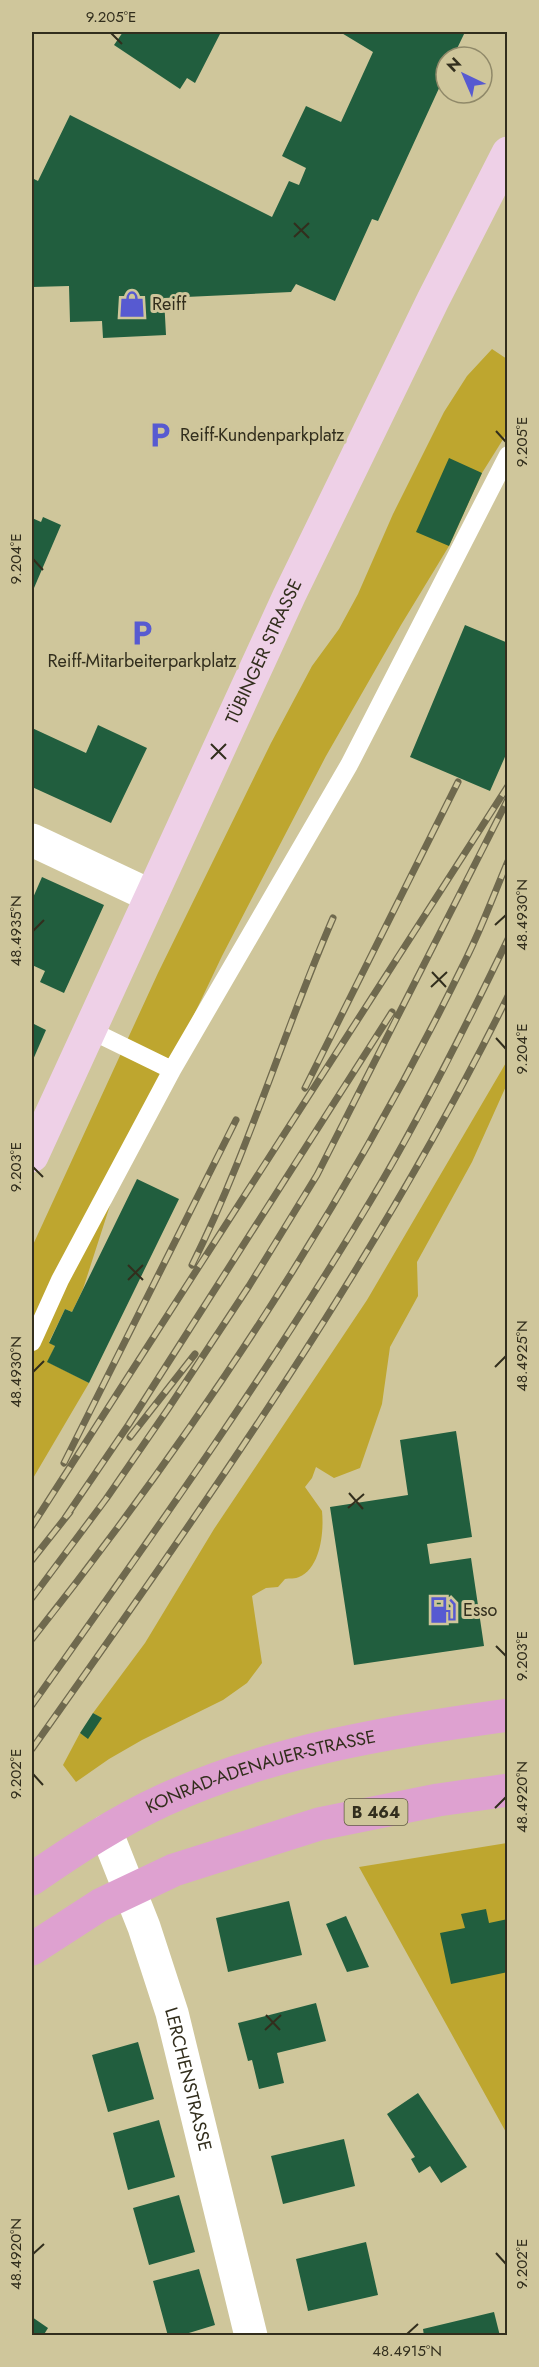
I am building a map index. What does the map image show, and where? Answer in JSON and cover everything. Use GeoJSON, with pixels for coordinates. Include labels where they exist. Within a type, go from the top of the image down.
{"type":"FeatureCollection","features":[{"type":"Feature","properties":{"kind":"main road","name":"KONRAD-ADENAUER-STRASSE"},"geometry":{"type":"LineString","coordinates":[[32,1879],[106,1831],[165,1800],[268,1763],[334,1745],[403,1731],[507,1715]]}},
{"type":"Feature","properties":{"kind":"main road","name":"B 464"},"geometry":{"type":"LineString","coordinates":[[32,1948],[100,1905],[174,1870],[319,1824],[438,1800],[507,1790]]}},
{"type":"Feature","properties":{"kind":"street","name":"TÜBINGER STRASSE"},"geometry":{"type":"LineString","coordinates":[[32,1156],[298,575],[432,300],[507,153]]}},
{"type":"Feature","properties":{"kind":"street"},"geometry":{"type":"LineString","coordinates":[[32,840],[151,896]]}},
{"type":"Feature","properties":{"kind":"street","name":"LERCHENSTRASSE"},"geometry":{"type":"LineString","coordinates":[[106,1831],[151,1946],[172,2013],[251,2336]]}},
{"type":"Feature","properties":{"kind":"lane"},"geometry":{"type":"LineString","coordinates":[[32,1342],[60,1280],[172,1070],[349,765],[507,455]]}},
{"type":"Feature","properties":{"kind":"lane"},"geometry":{"type":"LineString","coordinates":[[90,1030],[172,1070]]}},
{"type":"Feature","properties":{"kind":"shaded area"},"geometry":{"type":"Polygon","coordinates":[[[492,349],[507,359],[507,433],[482,473],[449,546],[326,756],[222,956],[124,1162],[83,1289],[72,1312],[65,1309],[49,1342],[55,1346],[48,1362],[89,1383],[32,1480],[32,1247],[158,973],[271,743],[312,666],[339,629],[358,594],[393,514],[444,412],[467,376],[492,349]]]}},
{"type":"Feature","properties":{"kind":"shaded area"},"geometry":{"type":"Polygon","coordinates":[[[507,1061],[507,1084],[472,1162],[417,1262],[418,1296],[390,1347],[382,1404],[360,1468],[334,1478],[316,1467],[305,1487],[322,1511],[321,1538],[312,1566],[299,1577],[285,1579],[278,1587],[266,1588],[252,1596],[262,1663],[247,1683],[223,1700],[142,1740],[76,1782],[63,1765],[80,1733],[88,1738],[101,1718],[93,1713],[145,1643],[214,1529],[367,1300],[507,1061]]]}},
{"type":"Feature","properties":{"kind":"shaded area"},"geometry":{"type":"Polygon","coordinates":[[[507,1843],[507,2134],[359,1867],[507,1843]]]}},
{"type":"Feature","properties":{"kind":"building"},"geometry":{"type":"Polygon","coordinates":[[[123,32],[221,32],[195,83],[187,78],[180,89],[114,45],[123,32]]]}},
{"type":"Feature","properties":{"kind":"building"},"geometry":{"type":"Polygon","coordinates":[[[340,32],[465,32],[459,45],[434,45],[434,99],[378,221],[372,219],[335,301],[296,284],[291,292],[164,298],[166,335],[103,338],[102,321],[70,322],[69,286],[32,287],[32,178],[38,181],[70,115],[272,217],[289,181],[299,185],[306,168],[282,156],[306,106],[341,122],[373,52],[340,32]]]}},
{"type":"Feature","properties":{"kind":"building"},"geometry":{"type":"Polygon","coordinates":[[[449,458],[482,473],[449,546],[416,532],[449,458]]]}},
{"type":"Feature","properties":{"kind":"building"},"geometry":{"type":"Polygon","coordinates":[[[43,517],[61,525],[34,588],[32,587],[32,518],[41,522],[43,517]]]}},
{"type":"Feature","properties":{"kind":"building"},"geometry":{"type":"Polygon","coordinates":[[[465,625],[508,643],[508,750],[490,791],[410,757],[465,625]]]}},
{"type":"Feature","properties":{"kind":"building"},"geometry":{"type":"Polygon","coordinates":[[[98,725],[147,748],[111,823],[32,787],[32,728],[86,753],[98,725]]]}},
{"type":"Feature","properties":{"kind":"building"},"geometry":{"type":"Polygon","coordinates":[[[42,877],[104,905],[64,993],[40,982],[45,971],[32,965],[34,922],[32,921],[32,900],[42,877]]]}},
{"type":"Feature","properties":{"kind":"building"},"geometry":{"type":"Polygon","coordinates":[[[32,1023],[46,1030],[32,1062],[32,1023]]]}},
{"type":"Feature","properties":{"kind":"building"},"geometry":{"type":"Polygon","coordinates":[[[137,1179],[179,1199],[89,1383],[47,1362],[55,1346],[49,1343],[65,1309],[72,1312],[137,1179]]]}},
{"type":"Feature","properties":{"kind":"building"},"geometry":{"type":"Polygon","coordinates":[[[456,1431],[472,1537],[427,1544],[430,1564],[471,1558],[484,1646],[354,1665],[330,1507],[408,1495],[400,1440],[456,1431]]]}},
{"type":"Feature","properties":{"kind":"building"},"geometry":{"type":"Polygon","coordinates":[[[93,1713],[102,1718],[88,1739],[80,1733],[93,1713]]]}},
{"type":"Feature","properties":{"kind":"building"},"geometry":{"type":"Polygon","coordinates":[[[289,1901],[302,1955],[228,1972],[216,1918],[289,1901]]]}},
{"type":"Feature","properties":{"kind":"building"},"geometry":{"type":"Polygon","coordinates":[[[486,1909],[489,1923],[508,1919],[508,1972],[451,1984],[440,1933],[465,1928],[461,1914],[486,1909]]]}},
{"type":"Feature","properties":{"kind":"building"},"geometry":{"type":"Polygon","coordinates":[[[346,1916],[369,1967],[347,1972],[326,1924],[346,1916]]]}},
{"type":"Feature","properties":{"kind":"building"},"geometry":{"type":"Polygon","coordinates":[[[316,2003],[326,2041],[277,2053],[284,2083],[259,2089],[252,2060],[248,2061],[238,2023],[316,2003]]]}},
{"type":"Feature","properties":{"kind":"building"},"geometry":{"type":"Polygon","coordinates":[[[138,2042],[154,2099],[108,2112],[92,2055],[138,2042]]]}},
{"type":"Feature","properties":{"kind":"building"},"geometry":{"type":"Polygon","coordinates":[[[418,2093],[467,2167],[441,2183],[430,2166],[419,2173],[411,2159],[415,2157],[387,2114],[418,2093]]]}},
{"type":"Feature","properties":{"kind":"building"},"geometry":{"type":"Polygon","coordinates":[[[159,2120],[175,2177],[128,2190],[113,2133],[159,2120]]]}},
{"type":"Feature","properties":{"kind":"building"},"geometry":{"type":"Polygon","coordinates":[[[344,2139],[355,2186],[283,2204],[271,2156],[344,2139]]]}},
{"type":"Feature","properties":{"kind":"building"},"geometry":{"type":"Polygon","coordinates":[[[179,2195],[195,2252],[149,2265],[133,2208],[179,2195]]]}},
{"type":"Feature","properties":{"kind":"building"},"geometry":{"type":"Polygon","coordinates":[[[366,2242],[378,2295],[308,2311],[296,2259],[366,2242]]]}},
{"type":"Feature","properties":{"kind":"building"},"geometry":{"type":"Polygon","coordinates":[[[199,2269],[215,2325],[179,2336],[168,2336],[153,2281],[199,2269]]]}},
{"type":"Feature","properties":{"kind":"building"},"geometry":{"type":"Polygon","coordinates":[[[494,2312],[500,2336],[424,2336],[423,2329],[494,2312]]]}},
{"type":"Feature","properties":{"kind":"building"},"geometry":{"type":"Polygon","coordinates":[[[32,2317],[48,2328],[43,2336],[32,2336],[32,2317]]]}},
{"type":"Feature","properties":{"kind":"railway"},"geometry":{"type":"LineString","coordinates":[[305,1088],[458,782]]}},
{"type":"Feature","properties":{"kind":"railway"},"geometry":{"type":"LineString","coordinates":[[32,1526],[508,786]]}},
{"type":"Feature","properties":{"kind":"railway"},"geometry":{"type":"LineString","coordinates":[[32,1598],[106,1499],[168,1409],[249,1286],[317,1175],[508,799]]}},
{"type":"Feature","properties":{"kind":"railway"},"geometry":{"type":"LineString","coordinates":[[32,1639],[154,1478],[212,1395],[321,1225],[420,1049],[472,947],[508,861]]}},
{"type":"Feature","properties":{"kind":"railway"},"geometry":{"type":"LineString","coordinates":[[192,1265],[231,1180],[333,918]]}},
{"type":"Feature","properties":{"kind":"railway"},"geometry":{"type":"LineString","coordinates":[[32,1705],[120,1581],[291,1330],[371,1200],[425,1104],[508,939]]}},
{"type":"Feature","properties":{"kind":"railway"},"geometry":{"type":"LineString","coordinates":[[32,1749],[223,1475],[345,1288],[457,1095],[508,996]]}},
{"type":"Feature","properties":{"kind":"railway"},"geometry":{"type":"LineString","coordinates":[[65,1518],[129,1424],[392,1012]]}},
{"type":"Feature","properties":{"kind":"railway"},"geometry":{"type":"LineString","coordinates":[[64,1463],[236,1120]]}},
{"type":"Feature","properties":{"kind":"railway"},"geometry":{"type":"LineString","coordinates":[[130,1437],[195,1354]]}},
{"type":"Feature","properties":{"kind":"railway"},"geometry":{"type":"LineString","coordinates":[[32,1560],[70,1512]]}},
{"type":"Feature","properties":{"kind":"place","name":"Reiff"},"geometry":{"type":"Point","coordinates":[132,304]}},
{"type":"Feature","properties":{"kind":"place","name":"Reiff-Kundenparkplatz"},"geometry":{"type":"Point","coordinates":[160,435]}},
{"type":"Feature","properties":{"kind":"place","name":"Reiff-Mitarbeiterparkplatz"},"geometry":{"type":"Point","coordinates":[142,633]}},
{"type":"Feature","properties":{"kind":"place","name":"Esso"},"geometry":{"type":"Point","coordinates":[443,1610]}}]}
